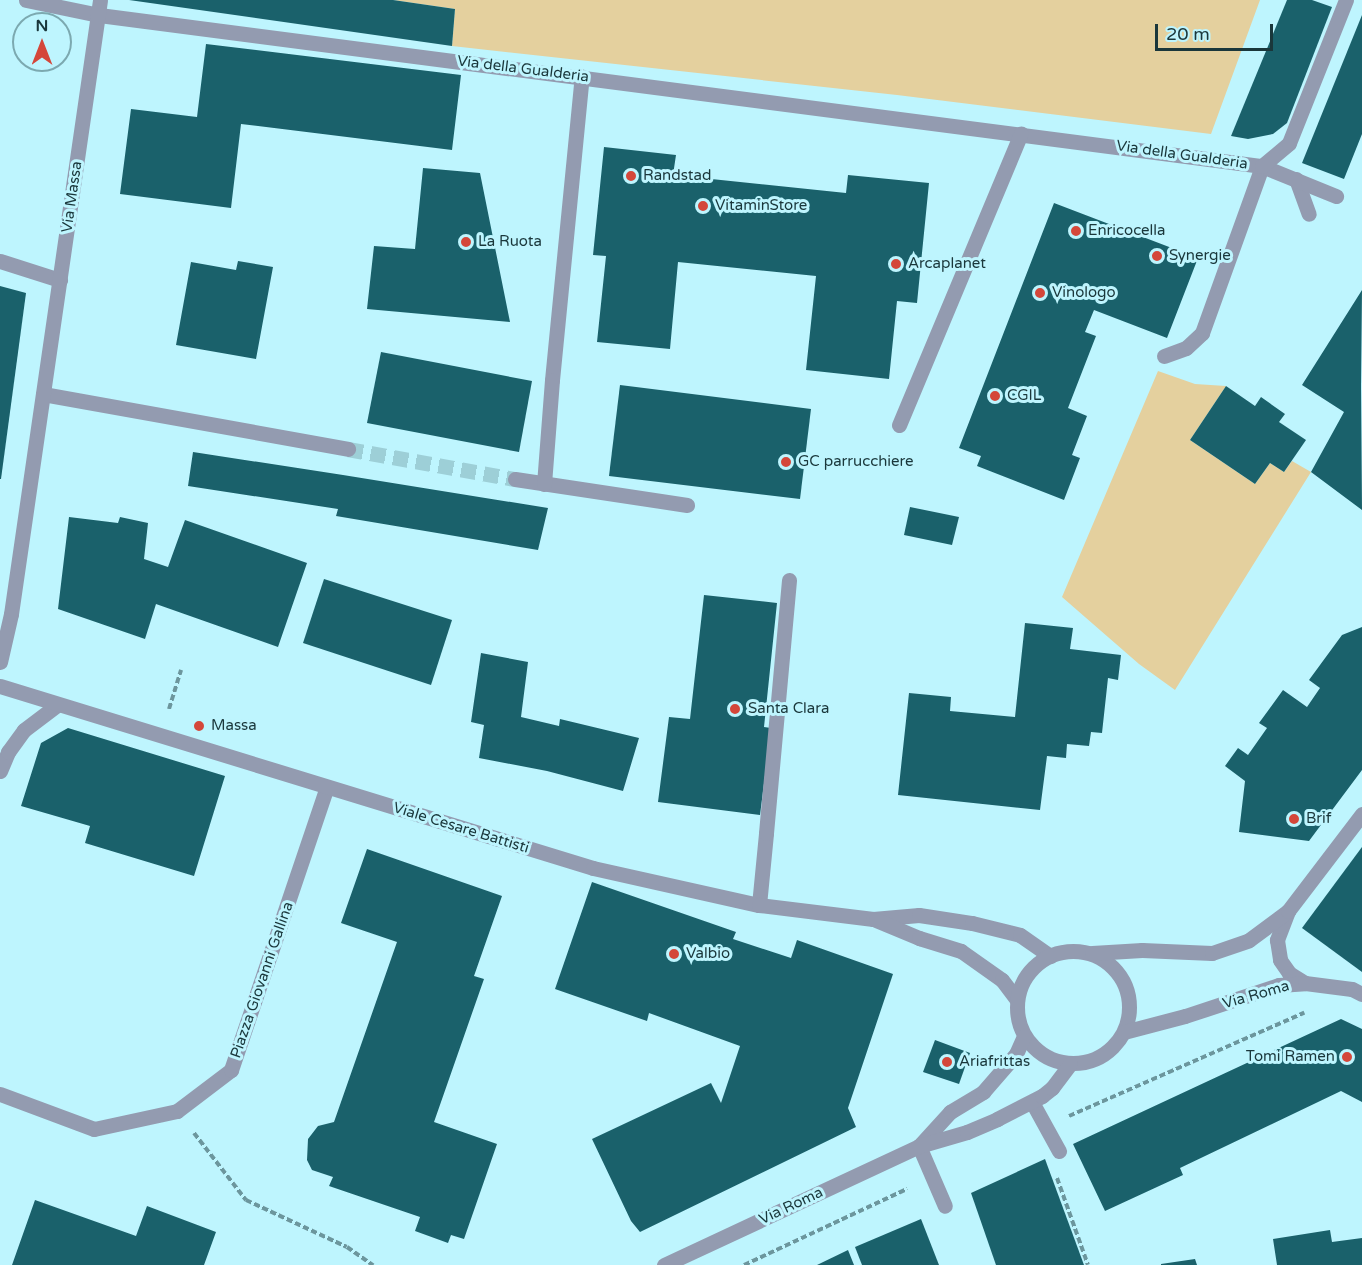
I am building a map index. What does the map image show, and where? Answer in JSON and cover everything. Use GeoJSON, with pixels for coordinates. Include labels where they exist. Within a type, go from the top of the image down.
{"type":"FeatureCollection","features":[{"type":"Feature","properties":{"kind":"street","name":"Via della Gualderia"},"geometry":{"type":"LineString","coordinates":[[26,0],[100,7],[582,76],[1262,166],[1289,144],[1346,0]]}},
{"type":"Feature","properties":{"kind":"street","name":"Via Massa"},"geometry":{"type":"LineString","coordinates":[[0,662],[11,614],[100,7]]}},
{"type":"Feature","properties":{"kind":"street"},"geometry":{"type":"LineString","coordinates":[[544,483],[582,76]]}},
{"type":"Feature","properties":{"kind":"street"},"geometry":{"type":"LineString","coordinates":[[898,425],[1021,134]]}},
{"type":"Feature","properties":{"kind":"street"},"geometry":{"type":"LineString","coordinates":[[1164,356],[1186,348],[1202,333],[1262,166],[1336,196]]}},
{"type":"Feature","properties":{"kind":"street"},"geometry":{"type":"LineString","coordinates":[[1296,179],[1309,214]]}},
{"type":"Feature","properties":{"kind":"street"},"geometry":{"type":"LineString","coordinates":[[0,261],[60,279]]}},
{"type":"Feature","properties":{"kind":"street"},"geometry":{"type":"LineString","coordinates":[[43,394],[348,448]]}},
{"type":"Feature","properties":{"kind":"street"},"geometry":{"type":"LineString","coordinates":[[515,479],[687,505]]}},
{"type":"Feature","properties":{"kind":"street"},"geometry":{"type":"LineString","coordinates":[[759,905],[789,580]]}},
{"type":"Feature","properties":{"kind":"street","name":"Viale Cesare Battisti"},"geometry":{"type":"LineString","coordinates":[[0,686],[593,868],[759,905],[873,919],[919,915],[972,923],[1020,935],[1050,956]]}},
{"type":"Feature","properties":{"kind":"street"},"geometry":{"type":"LineString","coordinates":[[0,771],[8,752],[24,730],[57,705]]}},
{"type":"Feature","properties":{"kind":"street","name":"Piazza Giovanni Gallina"},"geometry":{"type":"LineString","coordinates":[[0,1094],[94,1129],[177,1111],[231,1070],[327,787]]}},
{"type":"Feature","properties":{"kind":"street","name":"Via Roma"},"geometry":{"type":"LineString","coordinates":[[1089,954],[1142,950],[1212,953],[1249,940],[1288,911],[1362,814]]}},
{"type":"Feature","properties":{"kind":"street","name":"Via Roma"},"geometry":{"type":"LineString","coordinates":[[1288,911],[1277,940],[1280,960],[1289,973],[1305,983]]}},
{"type":"Feature","properties":{"kind":"street","name":"Viale Cesare Battisti"},"geometry":{"type":"LineString","coordinates":[[873,919],[919,938],[961,951],[1002,980],[1017,1000]]}},
{"type":"Feature","properties":{"kind":"street"},"geometry":{"type":"LineString","coordinates":[[1071,951],[1089,954],[1103,960],[1115,971],[1124,985],[1128,1000],[1128,1016],[1124,1032],[1115,1045],[1102,1056],[1087,1062],[1070,1064],[1052,1060],[1035,1050],[1024,1036],[1017,1018],[1017,1000],[1022,981],[1034,966],[1050,956],[1071,951]]}},
{"type":"Feature","properties":{"kind":"street"},"geometry":{"type":"LineString","coordinates":[[1305,983],[1352,989],[1362,994]]}},
{"type":"Feature","properties":{"kind":"street","name":"Via Roma"},"geometry":{"type":"LineString","coordinates":[[1124,1032],[1185,1016],[1279,985],[1305,983]]}},
{"type":"Feature","properties":{"kind":"street","name":"Via Roma"},"geometry":{"type":"LineString","coordinates":[[919,1146],[950,1112],[983,1092],[1016,1054],[1024,1036]]}},
{"type":"Feature","properties":{"kind":"street","name":"Via Roma"},"geometry":{"type":"LineString","coordinates":[[664,1265],[919,1146],[967,1132],[1032,1101],[1052,1088],[1070,1064]]}},
{"type":"Feature","properties":{"kind":"street"},"geometry":{"type":"LineString","coordinates":[[1032,1101],[1059,1151]]}},
{"type":"Feature","properties":{"kind":"street"},"geometry":{"type":"LineString","coordinates":[[919,1146],[945,1206]]}},
{"type":"Feature","properties":{"kind":"path"},"geometry":{"type":"LineString","coordinates":[[167,716],[182,670]]}},
{"type":"Feature","properties":{"kind":"path"},"geometry":{"type":"LineString","coordinates":[[177,1111],[246,1200],[347,1247],[373,1265]]}},
{"type":"Feature","properties":{"kind":"path"},"geometry":{"type":"LineString","coordinates":[[1055,1172],[1088,1265]]}},
{"type":"Feature","properties":{"kind":"shaded area"},"geometry":{"type":"Polygon","coordinates":[[[393,0],[1260,0],[1211,134],[897,95],[452,46],[455,9],[393,0]]]}},
{"type":"Feature","properties":{"kind":"shaded area"},"geometry":{"type":"Polygon","coordinates":[[[1158,371],[1195,384],[1226,386],[1190,440],[1255,484],[1270,463],[1284,472],[1292,461],[1311,472],[1175,690],[1139,664],[1062,597],[1158,371]]]}},
{"type":"Feature","properties":{"kind":"building"},"geometry":{"type":"Polygon","coordinates":[[[129,0],[393,0],[455,9],[452,46],[129,0]]]}},
{"type":"Feature","properties":{"kind":"building"},"geometry":{"type":"Polygon","coordinates":[[[1287,0],[1312,0],[1332,7],[1287,123],[1273,134],[1248,139],[1231,136],[1287,0]]]}},
{"type":"Feature","properties":{"kind":"building"},"geometry":{"type":"Polygon","coordinates":[[[1362,15],[1362,134],[1344,179],[1302,163],[1362,15]]]}},
{"type":"Feature","properties":{"kind":"building"},"geometry":{"type":"Polygon","coordinates":[[[206,44],[461,75],[452,150],[241,124],[231,208],[120,194],[131,109],[197,117],[206,44]]]}},
{"type":"Feature","properties":{"kind":"building"},"geometry":{"type":"Polygon","coordinates":[[[604,147],[676,155],[673,175],[846,193],[848,175],[929,183],[917,303],[897,301],[889,379],[806,370],[816,276],[678,262],[670,349],[597,342],[606,256],[593,255],[604,147]]]}},
{"type":"Feature","properties":{"kind":"building"},"geometry":{"type":"Polygon","coordinates":[[[423,168],[480,173],[510,322],[367,309],[374,246],[415,249],[423,168]]]}},
{"type":"Feature","properties":{"kind":"building"},"geometry":{"type":"Polygon","coordinates":[[[1054,203],[1198,258],[1167,338],[1094,310],[1085,332],[1096,336],[1068,408],[1087,416],[1072,455],[1080,458],[1064,500],[977,466],[981,456],[959,448],[1054,203]]]}},
{"type":"Feature","properties":{"kind":"building"},"geometry":{"type":"Polygon","coordinates":[[[238,261],[273,267],[256,359],[176,345],[191,262],[236,270],[238,261]]]}},
{"type":"Feature","properties":{"kind":"building"},"geometry":{"type":"Polygon","coordinates":[[[0,286],[26,293],[1,479],[0,479],[0,286]]]}},
{"type":"Feature","properties":{"kind":"building"},"geometry":{"type":"Polygon","coordinates":[[[1362,290],[1362,510],[1311,472],[1344,412],[1302,385],[1362,290]]]}},
{"type":"Feature","properties":{"kind":"building"},"geometry":{"type":"Polygon","coordinates":[[[381,352],[532,381],[519,452],[367,423],[381,352]]]}},
{"type":"Feature","properties":{"kind":"building"},"geometry":{"type":"Polygon","coordinates":[[[620,385],[811,409],[800,499],[609,476],[620,385]]]}},
{"type":"Feature","properties":{"kind":"building"},"geometry":{"type":"Polygon","coordinates":[[[1226,386],[1255,406],[1261,397],[1285,414],[1279,422],[1306,440],[1284,472],[1270,463],[1255,484],[1190,440],[1226,386]]]}},
{"type":"Feature","properties":{"kind":"building"},"geometry":{"type":"Polygon","coordinates":[[[193,452],[548,508],[538,550],[336,516],[338,509],[188,486],[193,452]]]}},
{"type":"Feature","properties":{"kind":"building"},"geometry":{"type":"Polygon","coordinates":[[[910,507],[959,517],[952,545],[904,535],[910,507]]]}},
{"type":"Feature","properties":{"kind":"building"},"geometry":{"type":"Polygon","coordinates":[[[69,517],[118,523],[120,517],[148,523],[144,559],[168,567],[185,520],[307,563],[278,647],[156,604],[145,639],[58,609],[69,517]]]}},
{"type":"Feature","properties":{"kind":"building"},"geometry":{"type":"Polygon","coordinates":[[[324,579],[452,620],[431,685],[303,643],[324,579]]]}},
{"type":"Feature","properties":{"kind":"building"},"geometry":{"type":"Polygon","coordinates":[[[704,595],[777,603],[764,727],[771,728],[760,815],[658,802],[669,717],[690,719],[704,595]]]}},
{"type":"Feature","properties":{"kind":"building"},"geometry":{"type":"Polygon","coordinates":[[[1025,623],[1073,628],[1070,649],[1121,655],[1118,680],[1108,678],[1102,733],[1091,732],[1089,746],[1067,744],[1066,758],[1047,756],[1040,810],[898,795],[909,693],[951,697],[950,711],[1015,717],[1025,623]]]}},
{"type":"Feature","properties":{"kind":"building"},"geometry":{"type":"Polygon","coordinates":[[[1362,627],[1362,770],[1309,841],[1239,832],[1245,781],[1225,766],[1238,748],[1248,755],[1267,728],[1259,723],[1283,690],[1307,707],[1320,688],[1309,680],[1342,635],[1362,627]]]}},
{"type":"Feature","properties":{"kind":"building"},"geometry":{"type":"Polygon","coordinates":[[[481,653],[528,662],[521,717],[559,726],[560,719],[639,738],[623,791],[547,771],[479,758],[484,725],[471,722],[481,653]]]}},
{"type":"Feature","properties":{"kind":"building"},"geometry":{"type":"Polygon","coordinates":[[[68,728],[225,776],[194,876],[85,843],[90,826],[21,806],[41,743],[68,728]]]}},
{"type":"Feature","properties":{"kind":"building"},"geometry":{"type":"Polygon","coordinates":[[[1362,847],[1362,972],[1302,928],[1362,847]]]}},
{"type":"Feature","properties":{"kind":"building"},"geometry":{"type":"Polygon","coordinates":[[[367,849],[502,896],[474,976],[484,979],[434,1122],[497,1144],[464,1239],[451,1235],[448,1243],[415,1231],[420,1217],[329,1186],[333,1177],[312,1170],[307,1160],[308,1139],[318,1126],[334,1122],[397,942],[341,923],[367,849]]]}},
{"type":"Feature","properties":{"kind":"building"},"geometry":{"type":"Polygon","coordinates":[[[592,882],[736,932],[733,939],[791,958],[797,940],[893,974],[848,1108],[856,1127],[640,1232],[631,1221],[592,1139],[711,1083],[721,1103],[740,1046],[649,1013],[647,1021],[555,989],[592,882]]]}},
{"type":"Feature","properties":{"kind":"building"},"geometry":{"type":"Polygon","coordinates":[[[1341,1019],[1362,1029],[1362,1102],[1341,1091],[1180,1168],[1183,1175],[1105,1211],[1073,1144],[1341,1019]]]}},
{"type":"Feature","properties":{"kind":"building","name":"Ariafrittas"},"geometry":{"type":"Polygon","coordinates":[[[935,1040],[970,1053],[959,1084],[923,1072],[935,1040]]]}},
{"type":"Feature","properties":{"kind":"building"},"geometry":{"type":"Polygon","coordinates":[[[1045,1159],[1084,1265],[996,1265],[971,1193],[1045,1159]]]}},
{"type":"Feature","properties":{"kind":"building"},"geometry":{"type":"Polygon","coordinates":[[[35,1200],[136,1236],[147,1206],[216,1232],[204,1265],[12,1265],[35,1200]]]}},
{"type":"Feature","properties":{"kind":"building"},"geometry":{"type":"Polygon","coordinates":[[[921,1219],[939,1265],[862,1265],[855,1247],[921,1219]]]}},
{"type":"Feature","properties":{"kind":"building"},"geometry":{"type":"Polygon","coordinates":[[[1330,1230],[1332,1242],[1362,1238],[1362,1265],[1277,1265],[1273,1239],[1330,1230]]]}},
{"type":"Feature","properties":{"kind":"building"},"geometry":{"type":"Polygon","coordinates":[[[848,1250],[854,1265],[817,1265],[848,1250]]]}},
{"type":"Feature","properties":{"kind":"building"},"geometry":{"type":"Polygon","coordinates":[[[1195,1259],[1197,1265],[1161,1265],[1161,1264],[1195,1259]]]}},
{"type":"Feature","properties":{"kind":"tunnel"},"geometry":{"type":"LineString","coordinates":[[348,449],[515,479]]}},
{"type":"Feature","properties":{"kind":"place","name":"Randstad"},"geometry":{"type":"Point","coordinates":[631,176]}},
{"type":"Feature","properties":{"kind":"place","name":"VitaminStore"},"geometry":{"type":"Point","coordinates":[703,206]}},
{"type":"Feature","properties":{"kind":"place","name":"Enricocella"},"geometry":{"type":"Point","coordinates":[1076,231]}},
{"type":"Feature","properties":{"kind":"place","name":"La Ruota"},"geometry":{"type":"Point","coordinates":[466,242]}},
{"type":"Feature","properties":{"kind":"place","name":"Synergie"},"geometry":{"type":"Point","coordinates":[1157,256]}},
{"type":"Feature","properties":{"kind":"place","name":"Arcaplanet"},"geometry":{"type":"Point","coordinates":[896,264]}},
{"type":"Feature","properties":{"kind":"place","name":"Vinologo"},"geometry":{"type":"Point","coordinates":[1040,293]}},
{"type":"Feature","properties":{"kind":"place","name":"CGIL"},"geometry":{"type":"Point","coordinates":[995,396]}},
{"type":"Feature","properties":{"kind":"place","name":"GC parrucchiere"},"geometry":{"type":"Point","coordinates":[786,462]}},
{"type":"Feature","properties":{"kind":"place","name":"Santa Clara"},"geometry":{"type":"Point","coordinates":[735,709]}},
{"type":"Feature","properties":{"kind":"place","name":"Massa"},"geometry":{"type":"Point","coordinates":[199,726]}},
{"type":"Feature","properties":{"kind":"place","name":"Brif"},"geometry":{"type":"Point","coordinates":[1294,819]}},
{"type":"Feature","properties":{"kind":"place","name":"Valbio"},"geometry":{"type":"Point","coordinates":[674,954]}},
{"type":"Feature","properties":{"kind":"place","name":"Tomi Ramen"},"geometry":{"type":"Point","coordinates":[1347,1057]}},
{"type":"Feature","properties":{"kind":"place","name":"Ariafrittas"},"geometry":{"type":"Point","coordinates":[947,1062]}}]}
